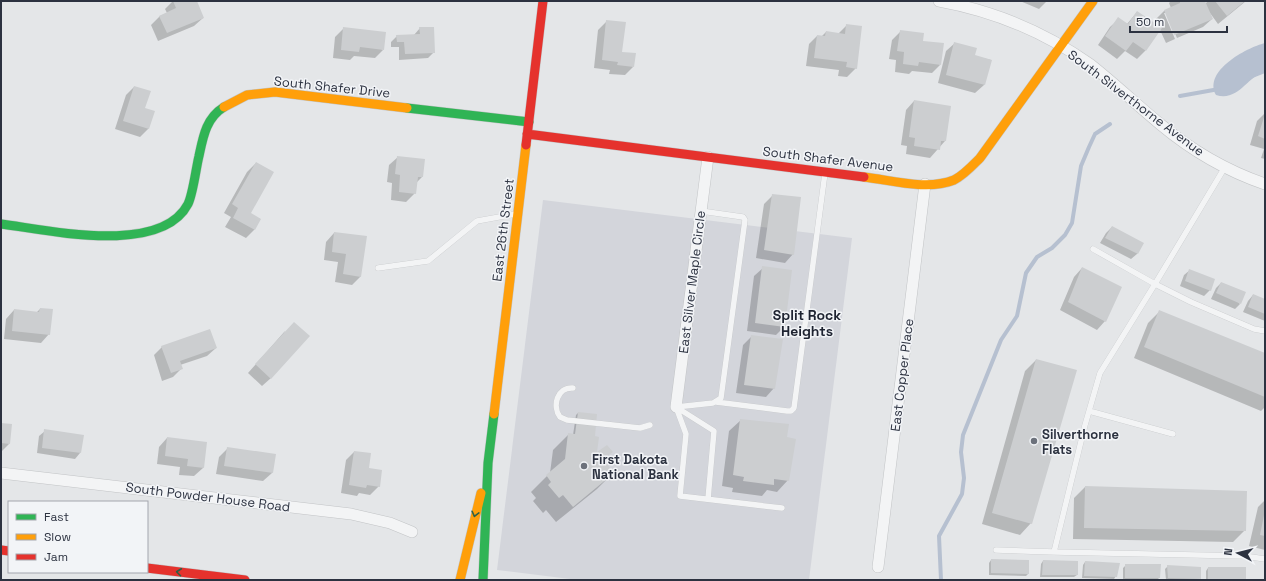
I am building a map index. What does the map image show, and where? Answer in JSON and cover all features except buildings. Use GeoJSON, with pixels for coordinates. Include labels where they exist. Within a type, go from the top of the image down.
{"type":"FeatureCollection","features":[{"type":"Feature","properties":{"kind":"main road","name":"East 26th Street"},"geometry":{"type":"LineString","coordinates":[[483,580],[488,463],[543,1]]}},
{"type":"Feature","properties":{"kind":"main road","name":"South Shafer Avenue"},"geometry":{"type":"LineString","coordinates":[[527,134],[925,184],[944,184],[953,181],[971,169],[980,158],[1093,1]]}},
{"type":"Feature","properties":{"kind":"main road","name":"South Shafer Drive"},"geometry":{"type":"LineString","coordinates":[[1,224],[105,236],[141,234],[171,223],[188,204],[206,125],[222,108],[247,95],[275,92],[529,122]]}},
{"type":"Feature","properties":{"kind":"main road","name":"East 26th Street"},"geometry":{"type":"LineString","coordinates":[[460,580],[488,463]]}},
{"type":"Feature","properties":{"kind":"main road"},"geometry":{"type":"LineString","coordinates":[[148,568],[245,580]]}},
{"type":"Feature","properties":{"kind":"street","name":"South Silverthorne Avenue"},"geometry":{"type":"LineString","coordinates":[[939,1],[1000,17],[1041,34],[1090,65],[1178,138],[1225,167],[1265,184]]}},
{"type":"Feature","properties":{"kind":"street","name":"East Silver Maple Circle"},"geometry":{"type":"LineString","coordinates":[[676,407],[708,157]]}},
{"type":"Feature","properties":{"kind":"street","name":"East Copper Place"},"geometry":{"type":"LineString","coordinates":[[878,567],[925,184]]}},
{"type":"Feature","properties":{"kind":"street","name":"South Powder House Road"},"geometry":{"type":"LineString","coordinates":[[1,473],[352,514],[390,523],[412,532]]}},
{"type":"Feature","properties":{"kind":"lane"},"geometry":{"type":"LineString","coordinates":[[1054,552],[1100,373],[1225,167]]}},
{"type":"Feature","properties":{"kind":"lane"},"geometry":{"type":"LineString","coordinates":[[676,407],[716,402],[787,412],[794,408],[825,172]]}},
{"type":"Feature","properties":{"kind":"lane"},"geometry":{"type":"LineString","coordinates":[[701,211],[736,215],[743,217],[745,220],[723,391],[721,398],[716,402]]}},
{"type":"Feature","properties":{"kind":"lane"},"geometry":{"type":"LineString","coordinates":[[378,268],[428,261],[477,221],[518,214]]}},
{"type":"Feature","properties":{"kind":"lane"},"geometry":{"type":"LineString","coordinates":[[1093,249],[1155,284],[1191,302],[1254,329],[1265,331]]}},
{"type":"Feature","properties":{"kind":"lane"},"geometry":{"type":"LineString","coordinates":[[573,388],[564,390],[557,397],[556,410],[560,417],[567,420],[640,428],[650,425]]}},
{"type":"Feature","properties":{"kind":"lane"},"geometry":{"type":"LineString","coordinates":[[676,407],[686,434],[680,496],[782,508]]}},
{"type":"Feature","properties":{"kind":"lane"},"geometry":{"type":"LineString","coordinates":[[676,407],[714,431],[708,499]]}},
{"type":"Feature","properties":{"kind":"lane"},"geometry":{"type":"LineString","coordinates":[[1089,411],[1173,434]]}},
{"type":"Feature","properties":{"kind":"lane"},"geometry":{"type":"LineString","coordinates":[[996,550],[1244,556],[1265,559]]}},
{"type":"Feature","properties":{"kind":"shaded area"},"geometry":{"type":"Polygon","coordinates":[[[543,200],[852,238],[809,580],[578,580],[497,570],[543,200]]]}},
{"type":"Feature","properties":{"kind":"water"},"geometry":{"type":"Polygon","coordinates":[[[1265,43],[1265,71],[1230,95],[1216,95],[1214,86],[1216,77],[1221,69],[1238,55],[1265,43]]]}},
{"type":"Feature","properties":{"kind":"waterway"},"geometry":{"type":"LineString","coordinates":[[1250,77],[1265,71]]}},
{"type":"Feature","properties":{"kind":"waterway"},"geometry":{"type":"LineString","coordinates":[[1180,96],[1219,89]]}},
{"type":"Feature","properties":{"kind":"waterway"},"geometry":{"type":"LineString","coordinates":[[941,580],[939,536],[962,494],[964,478],[961,452],[963,435],[1001,340],[1017,316],[1026,273],[1037,257],[1052,248],[1065,235],[1072,223],[1081,166],[1095,134],[1110,124]]}},
{"type":"Feature","properties":{"kind":"traffic: fast"},"geometry":{"type":"LineString","coordinates":[[1,224],[46,231],[102,236],[129,235],[154,230],[174,220],[190,200],[206,128],[218,111],[224,107]]}},
{"type":"Feature","properties":{"kind":"traffic: fast"},"geometry":{"type":"LineString","coordinates":[[407,108],[529,122]]}},
{"type":"Feature","properties":{"kind":"traffic: fast"},"geometry":{"type":"LineString","coordinates":[[483,580],[488,463],[494,414]]}},
{"type":"Feature","properties":{"kind":"traffic: slow"},"geometry":{"type":"LineString","coordinates":[[864,177],[909,184],[932,185],[954,180],[961,176],[980,158],[1093,1]]}},
{"type":"Feature","properties":{"kind":"traffic: slow"},"geometry":{"type":"LineString","coordinates":[[224,107],[247,95],[275,92],[407,108]]}},
{"type":"Feature","properties":{"kind":"traffic: slow"},"geometry":{"type":"LineString","coordinates":[[494,414],[526,145]]}},
{"type":"Feature","properties":{"kind":"traffic: slow"},"geometry":{"type":"LineString","coordinates":[[460,580],[481,493]]}},
{"type":"Feature","properties":{"kind":"traffic: jam"},"geometry":{"type":"LineString","coordinates":[[526,145],[543,1]]}},
{"type":"Feature","properties":{"kind":"traffic: jam"},"geometry":{"type":"LineString","coordinates":[[527,134],[864,177]]}},
{"type":"Feature","properties":{"kind":"traffic: jam"},"geometry":{"type":"LineString","coordinates":[[1,550],[8,551]]}},
{"type":"Feature","properties":{"kind":"traffic: jam"},"geometry":{"type":"LineString","coordinates":[[148,568],[245,580]]}},
{"type":"Feature","properties":{"kind":"place","name":"Silverthorne Flats"},"geometry":{"type":"Point","coordinates":[1034,441]}},
{"type":"Feature","properties":{"kind":"place","name":"First Dakota National Bank"},"geometry":{"type":"Point","coordinates":[584,466]}},
{"type":"Feature","properties":{"kind":"district","name":"Split Rock Heights"},"geometry":{"type":"Point","coordinates":[807,324]}}]}
